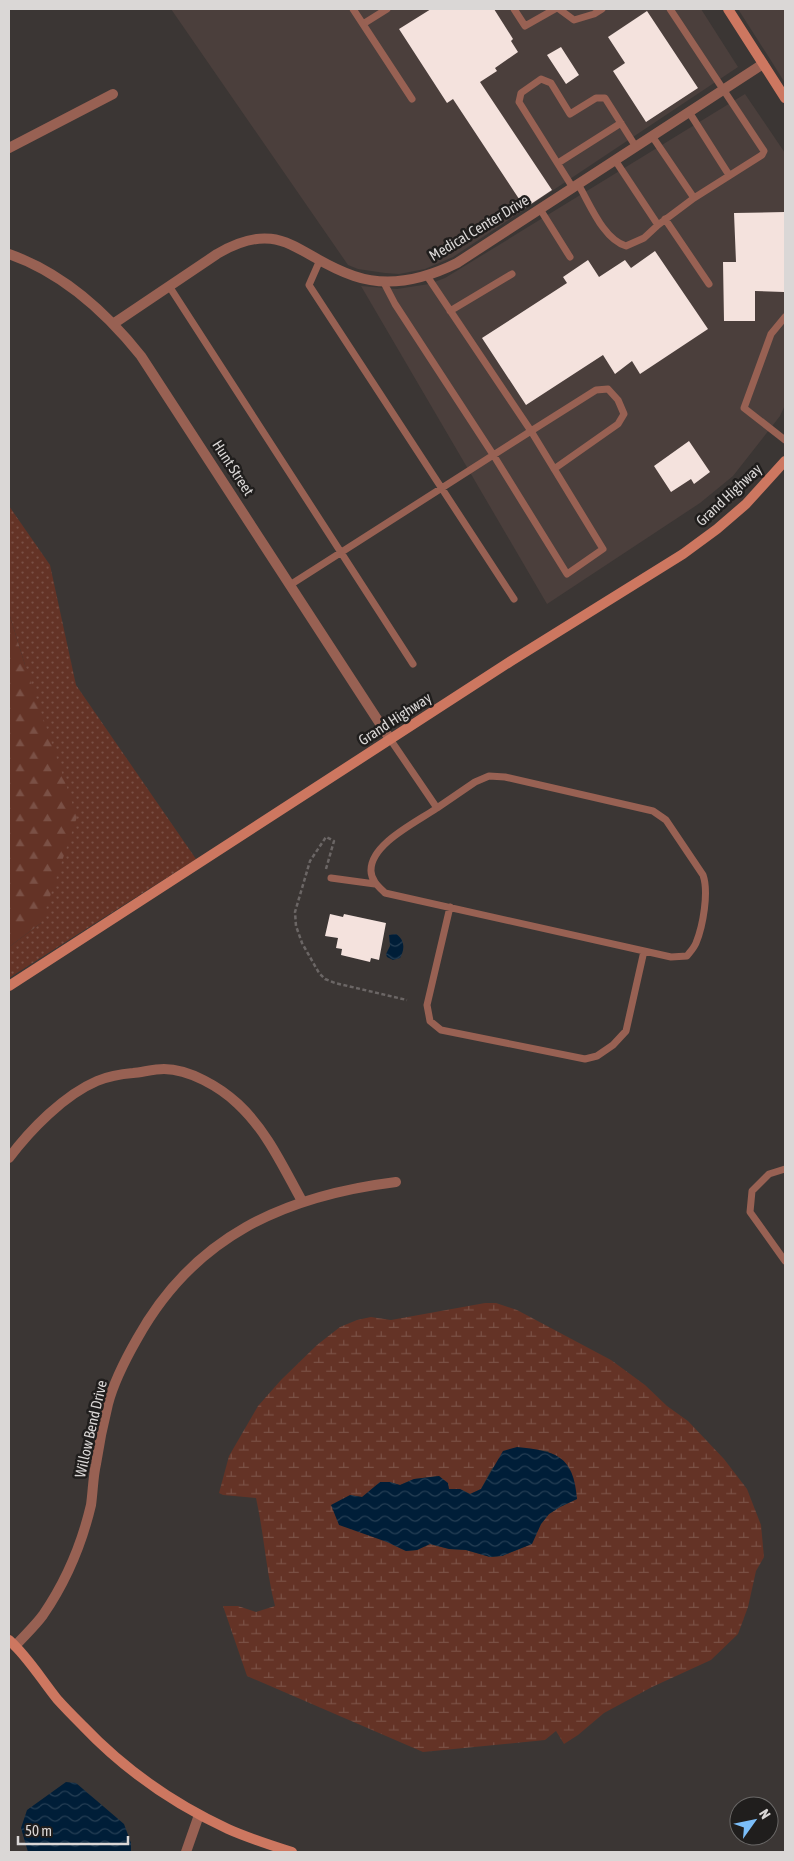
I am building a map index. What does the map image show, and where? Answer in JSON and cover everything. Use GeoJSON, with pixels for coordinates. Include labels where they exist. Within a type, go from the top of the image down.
{"type":"FeatureCollection","features":[{"type":"Feature","properties":{"kind":"street"},"geometry":{"type":"LineString","coordinates":[[728,9],[785,98]]}},
{"type":"Feature","properties":{"kind":"street","name":"Medical Center Drive"},"geometry":{"type":"LineString","coordinates":[[113,324],[233,245],[257,237],[284,241],[355,276],[383,281],[398,281],[427,276],[456,263],[763,64]]}},
{"type":"Feature","properties":{"kind":"street"},"geometry":{"type":"LineString","coordinates":[[9,148],[113,94]]}},
{"type":"Feature","properties":{"kind":"street","name":"Hunt Street"},"geometry":{"type":"LineString","coordinates":[[9,254],[34,264],[92,303],[145,361],[390,739]]}},
{"type":"Feature","properties":{"kind":"street","name":"Grand Highway"},"geometry":{"type":"LineString","coordinates":[[9,986],[390,739],[683,554],[717,529],[746,504],[785,461]]}},
{"type":"Feature","properties":{"kind":"street"},"geometry":{"type":"LineString","coordinates":[[9,1158],[41,1122],[73,1095],[95,1082],[112,1075],[164,1069],[175,1070],[194,1076],[218,1088],[237,1102],[270,1143],[302,1201]]}},
{"type":"Feature","properties":{"kind":"street","name":"Willow Bend Drive"},"geometry":{"type":"LineString","coordinates":[[12,1643],[42,1616],[59,1590],[67,1573],[83,1532],[91,1504],[96,1463],[114,1384],[146,1323],[166,1294],[189,1269],[214,1247],[274,1211],[302,1201],[359,1186],[396,1182]]}},
{"type":"Feature","properties":{"kind":"street"},"geometry":{"type":"LineString","coordinates":[[12,1643],[34,1667],[56,1698],[84,1728],[140,1778],[199,1815],[229,1829],[292,1852]]}},
{"type":"Feature","properties":{"kind":"street"},"geometry":{"type":"LineString","coordinates":[[186,1852],[199,1815]]}},
{"type":"Feature","properties":{"kind":"lane"},"geometry":{"type":"LineString","coordinates":[[353,9],[412,100]]}},
{"type":"Feature","properties":{"kind":"lane"},"geometry":{"type":"LineString","coordinates":[[363,24],[387,9]]}},
{"type":"Feature","properties":{"kind":"lane"},"geometry":{"type":"LineString","coordinates":[[514,9],[525,26],[557,9],[574,20],[594,14],[602,9]]}},
{"type":"Feature","properties":{"kind":"lane"},"geometry":{"type":"LineString","coordinates":[[636,147],[605,98],[596,98],[570,114],[551,83],[541,79],[521,93],[519,102],[558,163],[602,225],[617,243],[626,246],[644,238],[694,198],[729,174],[762,155],[764,151],[670,9]]}},
{"type":"Feature","properties":{"kind":"lane"},"geometry":{"type":"LineString","coordinates":[[689,112],[729,174]]}},
{"type":"Feature","properties":{"kind":"lane"},"geometry":{"type":"LineString","coordinates":[[558,163],[621,123]]}},
{"type":"Feature","properties":{"kind":"lane"},"geometry":{"type":"LineString","coordinates":[[652,136],[694,198]]}},
{"type":"Feature","properties":{"kind":"lane"},"geometry":{"type":"LineString","coordinates":[[615,160],[658,225]]}},
{"type":"Feature","properties":{"kind":"lane"},"geometry":{"type":"LineString","coordinates":[[540,209],[570,257]]}},
{"type":"Feature","properties":{"kind":"lane"},"geometry":{"type":"LineString","coordinates":[[665,220],[709,284]]}},
{"type":"Feature","properties":{"kind":"lane"},"geometry":{"type":"LineString","coordinates":[[320,260],[309,285],[514,599]]}},
{"type":"Feature","properties":{"kind":"lane"},"geometry":{"type":"LineString","coordinates":[[450,311],[512,274]]}},
{"type":"Feature","properties":{"kind":"lane"},"geometry":{"type":"LineString","coordinates":[[383,281],[394,304],[494,456],[566,574],[603,549],[531,431],[427,276]]}},
{"type":"Feature","properties":{"kind":"lane"},"geometry":{"type":"LineString","coordinates":[[169,286],[413,664]]}},
{"type":"Feature","properties":{"kind":"lane"},"geometry":{"type":"LineString","coordinates":[[785,317],[771,334],[744,408],[785,440]]}},
{"type":"Feature","properties":{"kind":"lane"},"geometry":{"type":"LineString","coordinates":[[290,585],[596,390],[608,389],[618,400],[624,414],[618,424],[554,469]]}},
{"type":"Feature","properties":{"kind":"lane"},"geometry":{"type":"LineString","coordinates":[[390,739],[437,808]]}},
{"type":"Feature","properties":{"kind":"lane"},"geometry":{"type":"LineString","coordinates":[[489,776],[504,777],[653,811],[666,820],[703,875],[706,890],[700,932],[695,945],[687,956],[671,957],[385,893],[375,884],[370,872],[374,856],[383,844],[437,808],[475,782],[489,776]]}},
{"type":"Feature","properties":{"kind":"lane"},"geometry":{"type":"LineString","coordinates":[[332,878],[375,884]]}},
{"type":"Feature","properties":{"kind":"lane"},"geometry":{"type":"LineString","coordinates":[[450,907],[427,1005],[430,1021],[441,1030],[585,1058],[597,1056],[613,1045],[626,1031],[644,951]]}},
{"type":"Feature","properties":{"kind":"lane"},"geometry":{"type":"LineString","coordinates":[[785,1169],[769,1174],[752,1191],[750,1212],[785,1261]]}},
{"type":"Feature","properties":{"kind":"path"},"geometry":{"type":"LineString","coordinates":[[326,869],[334,841],[326,837],[310,861],[295,912],[296,926],[302,943],[319,973],[325,979],[335,983],[407,1000]]}},
{"type":"Feature","properties":{"kind":"shaded area"},"geometry":{"type":"Polygon","coordinates":[[[171,9],[701,9],[738,67],[453,257],[425,269],[399,274],[385,273],[358,269],[348,265],[171,9]]]}},
{"type":"Feature","properties":{"kind":"shaded area"},"geometry":{"type":"Polygon","coordinates":[[[738,9],[785,9],[785,83],[770,59],[738,9]]]}},
{"type":"Feature","properties":{"kind":"shaded area"},"geometry":{"type":"Polygon","coordinates":[[[745,94],[785,153],[785,405],[780,416],[733,476],[700,503],[547,604],[361,286],[397,289],[429,284],[445,278],[745,94]]]}},
{"type":"Feature","properties":{"kind":"green space"},"geometry":{"type":"Polygon","coordinates":[[[9,506],[50,565],[76,685],[196,859],[9,978],[9,947],[41,923],[25,665],[9,613],[9,506]]]}},
{"type":"Feature","properties":{"kind":"green space"},"geometry":{"type":"Polygon","coordinates":[[[9,613],[77,817],[41,923],[9,947],[9,613]]]}},
{"type":"Feature","properties":{"kind":"green space"},"geometry":{"type":"Polygon","coordinates":[[[485,1303],[496,1303],[517,1310],[611,1360],[645,1385],[667,1406],[688,1421],[724,1459],[747,1489],[761,1525],[764,1557],[756,1571],[748,1607],[738,1634],[711,1660],[652,1687],[604,1713],[564,1744],[556,1731],[545,1740],[423,1752],[247,1676],[223,1606],[238,1606],[256,1612],[275,1606],[256,1498],[219,1493],[229,1456],[258,1406],[281,1380],[317,1345],[340,1327],[357,1320],[371,1317],[391,1320],[485,1303]],[[530,1449],[492,1468],[481,1489],[470,1494],[460,1489],[449,1489],[439,1476],[414,1479],[400,1485],[390,1482],[362,1497],[350,1495],[387,1542],[406,1551],[417,1550],[430,1544],[449,1549],[466,1550],[490,1557],[502,1556],[531,1544],[541,1524],[549,1514],[577,1499],[548,1451],[530,1449]]]}},
{"type":"Feature","properties":{"kind":"water"},"geometry":{"type":"Polygon","coordinates":[[[396,934],[403,942],[403,951],[400,958],[393,960],[387,957],[386,954],[390,946],[389,935],[396,934]]]}},
{"type":"Feature","properties":{"kind":"water"},"geometry":{"type":"Polygon","coordinates":[[[517,1447],[552,1454],[567,1464],[572,1473],[577,1499],[549,1514],[541,1524],[532,1544],[502,1556],[490,1557],[466,1550],[449,1549],[430,1544],[417,1550],[406,1551],[387,1542],[339,1525],[331,1505],[350,1495],[362,1497],[380,1482],[400,1485],[414,1479],[439,1476],[448,1483],[449,1489],[460,1489],[470,1494],[481,1489],[503,1451],[517,1447]]]}},
{"type":"Feature","properties":{"kind":"water"},"geometry":{"type":"Polygon","coordinates":[[[66,1782],[76,1783],[124,1824],[131,1843],[131,1852],[28,1852],[21,1828],[27,1810],[66,1782]]]}},
{"type":"Feature","properties":{"kind":"building"},"geometry":{"type":"Polygon","coordinates":[[[431,9],[494,9],[513,39],[511,41],[518,52],[495,68],[497,71],[480,82],[552,190],[525,208],[453,99],[447,103],[399,29],[431,9]]]}},
{"type":"Feature","properties":{"kind":"building"},"geometry":{"type":"Polygon","coordinates":[[[647,11],[698,88],[646,122],[613,71],[625,63],[608,37],[647,11]]]}},
{"type":"Feature","properties":{"kind":"building"},"geometry":{"type":"Polygon","coordinates":[[[561,47],[579,75],[566,84],[547,55],[561,47]]]}},
{"type":"Feature","properties":{"kind":"building"},"geometry":{"type":"Polygon","coordinates":[[[785,212],[784,292],[755,291],[755,321],[724,321],[723,262],[736,262],[734,213],[785,212]]]}},
{"type":"Feature","properties":{"kind":"building"},"geometry":{"type":"Polygon","coordinates":[[[655,251],[708,329],[640,374],[632,361],[615,374],[603,355],[526,405],[482,338],[567,283],[563,277],[588,260],[599,277],[625,260],[631,268],[655,251]]]}},
{"type":"Feature","properties":{"kind":"building"},"geometry":{"type":"Polygon","coordinates":[[[689,441],[710,472],[694,484],[691,479],[671,492],[654,466],[689,441]]]}},
{"type":"Feature","properties":{"kind":"building"},"geometry":{"type":"Polygon","coordinates":[[[330,914],[343,917],[344,914],[386,923],[379,960],[371,958],[370,962],[341,955],[342,949],[336,948],[338,938],[325,936],[330,914]]]}}]}
